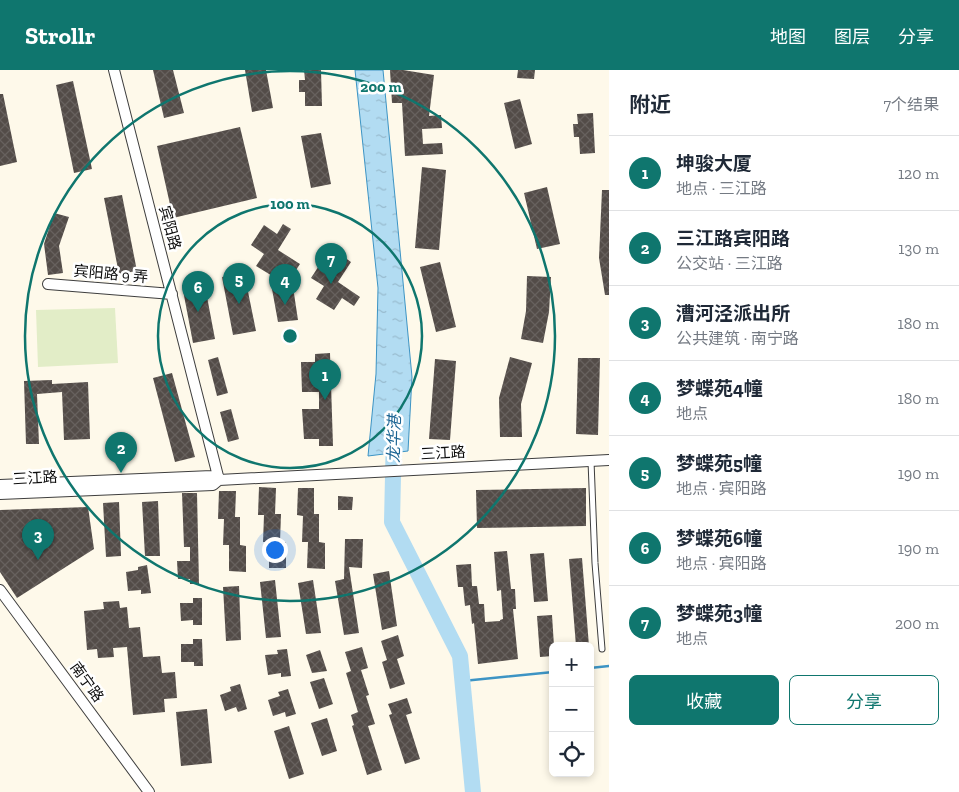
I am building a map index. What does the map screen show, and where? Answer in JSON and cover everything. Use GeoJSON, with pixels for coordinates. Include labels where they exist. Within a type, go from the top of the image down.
{"type":"FeatureCollection","features":[{"type":"Feature","properties":{"kind":"street","name":"宾阳路"},"geometry":{"type":"LineString","coordinates":[[114,70],[219,480]]}},
{"type":"Feature","properties":{"kind":"street","name":"宾阳路 9 弄"},"geometry":{"type":"LineString","coordinates":[[48,284],[172,294]]}},
{"type":"Feature","properties":{"kind":"street","name":"三江路"},"geometry":{"type":"LineString","coordinates":[[0,485],[212,476],[219,480],[609,460]]}},
{"type":"Feature","properties":{"kind":"street","name":"三江路"},"geometry":{"type":"LineString","coordinates":[[0,494],[213,485],[219,480]]}},
{"type":"Feature","properties":{"kind":"street","name":"南宁路"},"geometry":{"type":"LineString","coordinates":[[0,590],[149,792]]}},
{"type":"Feature","properties":{"kind":"lane"},"geometry":{"type":"LineString","coordinates":[[592,461],[595,563],[602,649]]}},
{"type":"Feature","properties":{"kind":"green space"},"geometry":{"type":"Polygon","coordinates":[[[115,308],[118,363],[38,367],[36,310],[115,308]]]}},
{"type":"Feature","properties":{"kind":"water"},"geometry":{"type":"Polygon","coordinates":[[[355,70],[383,70],[412,377],[408,451],[368,456],[376,374],[378,288],[355,70]]]}},
{"type":"Feature","properties":{"kind":"building"},"geometry":{"type":"Polygon","coordinates":[[[153,70],[173,70],[184,113],[164,118],[153,70]]]}},
{"type":"Feature","properties":{"kind":"building"},"geometry":{"type":"Polygon","coordinates":[[[245,70],[266,70],[273,108],[252,112],[245,70]]]}},
{"type":"Feature","properties":{"kind":"building"},"geometry":{"type":"Polygon","coordinates":[[[304,70],[321,70],[322,106],[305,106],[305,92],[299,92],[299,80],[305,80],[304,70]]]}},
{"type":"Feature","properties":{"kind":"building"},"geometry":{"type":"Polygon","coordinates":[[[390,70],[434,75],[429,116],[441,115],[442,128],[422,129],[423,144],[442,143],[443,154],[405,156],[402,103],[392,103],[390,70]]]}},
{"type":"Feature","properties":{"kind":"building"},"geometry":{"type":"Polygon","coordinates":[[[518,70],[535,70],[534,79],[517,78],[518,70]]]}},
{"type":"Feature","properties":{"kind":"building"},"geometry":{"type":"Polygon","coordinates":[[[73,81],[92,169],[74,173],[56,85],[73,81]]]}},
{"type":"Feature","properties":{"kind":"building"},"geometry":{"type":"Polygon","coordinates":[[[0,94],[3,94],[17,162],[0,166],[0,94]]]}},
{"type":"Feature","properties":{"kind":"building"},"geometry":{"type":"Polygon","coordinates":[[[520,99],[532,144],[515,149],[504,103],[520,99]]]}},
{"type":"Feature","properties":{"kind":"building"},"geometry":{"type":"Polygon","coordinates":[[[593,113],[595,153],[580,154],[579,137],[574,137],[573,124],[578,124],[577,114],[593,113]]]}},
{"type":"Feature","properties":{"kind":"building"},"geometry":{"type":"Polygon","coordinates":[[[240,127],[257,198],[173,218],[157,146],[240,127]]]}},
{"type":"Feature","properties":{"kind":"building"},"geometry":{"type":"Polygon","coordinates":[[[321,133],[331,184],[311,188],[301,136],[321,133]]]}},
{"type":"Feature","properties":{"kind":"building"},"geometry":{"type":"Polygon","coordinates":[[[422,167],[446,170],[439,250],[415,248],[422,167]]]}},
{"type":"Feature","properties":{"kind":"building"},"geometry":{"type":"Polygon","coordinates":[[[547,187],[560,244],[537,249],[524,193],[547,187]]]}},
{"type":"Feature","properties":{"kind":"building"},"geometry":{"type":"Polygon","coordinates":[[[602,190],[609,190],[609,295],[605,295],[599,258],[602,190]]]}},
{"type":"Feature","properties":{"kind":"building"},"geometry":{"type":"Polygon","coordinates":[[[122,195],[137,271],[119,274],[104,198],[122,195]]]}},
{"type":"Feature","properties":{"kind":"building"},"geometry":{"type":"Polygon","coordinates":[[[54,213],[69,217],[59,246],[63,273],[48,275],[44,244],[54,213]]]}},
{"type":"Feature","properties":{"kind":"building"},"geometry":{"type":"Polygon","coordinates":[[[283,224],[291,229],[278,250],[300,264],[294,273],[282,265],[274,277],[256,266],[264,254],[251,245],[264,225],[277,234],[283,224]]]}},
{"type":"Feature","properties":{"kind":"building"},"geometry":{"type":"Polygon","coordinates":[[[344,257],[351,262],[338,282],[360,297],[354,306],[342,298],[334,310],[316,299],[324,286],[311,278],[324,258],[337,267],[344,257]]]}},
{"type":"Feature","properties":{"kind":"building"},"geometry":{"type":"Polygon","coordinates":[[[440,262],[456,327],[436,332],[420,267],[440,262]]]}},
{"type":"Feature","properties":{"kind":"building"},"geometry":{"type":"Polygon","coordinates":[[[244,272],[256,331],[233,335],[222,277],[244,272]]]}},
{"type":"Feature","properties":{"kind":"building"},"geometry":{"type":"Polygon","coordinates":[[[527,276],[551,277],[549,312],[543,343],[521,339],[526,311],[527,276]]]}},
{"type":"Feature","properties":{"kind":"building"},"geometry":{"type":"Polygon","coordinates":[[[204,281],[215,339],[193,343],[182,285],[204,281]]]}},
{"type":"Feature","properties":{"kind":"building"},"geometry":{"type":"Polygon","coordinates":[[[293,287],[298,320],[278,322],[272,289],[293,287]]]}},
{"type":"Feature","properties":{"kind":"building"},"geometry":{"type":"Polygon","coordinates":[[[330,353],[333,446],[319,446],[319,439],[304,439],[302,409],[319,409],[319,392],[302,392],[301,362],[315,362],[315,354],[330,353]]]}},
{"type":"Feature","properties":{"kind":"building"},"geometry":{"type":"Polygon","coordinates":[[[218,357],[228,393],[217,396],[208,360],[218,357]]]}},
{"type":"Feature","properties":{"kind":"building"},"geometry":{"type":"Polygon","coordinates":[[[510,357],[532,363],[521,404],[522,437],[500,437],[499,398],[510,357]]]}},
{"type":"Feature","properties":{"kind":"building"},"geometry":{"type":"Polygon","coordinates":[[[578,358],[600,358],[598,435],[576,434],[578,358]]]}},
{"type":"Feature","properties":{"kind":"building"},"geometry":{"type":"Polygon","coordinates":[[[435,359],[456,361],[450,440],[429,439],[435,359]]]}},
{"type":"Feature","properties":{"kind":"building"},"geometry":{"type":"Polygon","coordinates":[[[172,373],[195,457],[175,462],[153,378],[172,373]]]}},
{"type":"Feature","properties":{"kind":"building"},"geometry":{"type":"Polygon","coordinates":[[[52,380],[52,384],[88,382],[90,439],[64,440],[62,392],[37,394],[39,444],[26,444],[24,381],[52,380]]]}},
{"type":"Feature","properties":{"kind":"building"},"geometry":{"type":"Polygon","coordinates":[[[231,409],[239,439],[228,442],[220,412],[231,409]]]}},
{"type":"Feature","properties":{"kind":"building"},"geometry":{"type":"Polygon","coordinates":[[[259,487],[276,488],[275,514],[281,514],[280,542],[286,542],[286,568],[269,568],[269,542],[263,542],[264,515],[258,515],[259,487]]]}},
{"type":"Feature","properties":{"kind":"building"},"geometry":{"type":"Polygon","coordinates":[[[298,488],[314,488],[314,514],[319,514],[319,542],[325,543],[325,569],[307,568],[308,542],[302,542],[303,516],[297,515],[298,488]]]}},
{"type":"Feature","properties":{"kind":"building"},"geometry":{"type":"Polygon","coordinates":[[[586,488],[586,526],[477,528],[476,490],[586,488]]]}},
{"type":"Feature","properties":{"kind":"building"},"geometry":{"type":"Polygon","coordinates":[[[219,491],[236,491],[235,517],[240,517],[240,545],[246,546],[246,572],[229,571],[229,545],[223,545],[224,519],[218,519],[219,491]]]}},
{"type":"Feature","properties":{"kind":"building"},"geometry":{"type":"Polygon","coordinates":[[[182,493],[197,493],[199,584],[190,584],[190,579],[178,579],[177,561],[190,561],[190,547],[184,547],[182,493]]]}},
{"type":"Feature","properties":{"kind":"building"},"geometry":{"type":"Polygon","coordinates":[[[338,496],[353,497],[352,510],[338,510],[338,496]]]}},
{"type":"Feature","properties":{"kind":"building"},"geometry":{"type":"Polygon","coordinates":[[[158,501],[160,556],[145,556],[142,502],[158,501]]]}},
{"type":"Feature","properties":{"kind":"building"},"geometry":{"type":"Polygon","coordinates":[[[119,502],[121,556],[106,557],[103,503],[119,502]]]}},
{"type":"Feature","properties":{"kind":"building"},"geometry":{"type":"Polygon","coordinates":[[[88,507],[94,549],[17,598],[0,572],[0,510],[88,507]]]}},
{"type":"Feature","properties":{"kind":"building"},"geometry":{"type":"Polygon","coordinates":[[[345,539],[363,539],[362,568],[349,567],[359,633],[344,635],[335,581],[344,579],[345,539]]]}},
{"type":"Feature","properties":{"kind":"building"},"geometry":{"type":"Polygon","coordinates":[[[507,551],[511,589],[515,589],[516,609],[513,609],[518,659],[478,664],[474,623],[472,624],[470,605],[465,606],[463,587],[458,587],[456,565],[471,564],[472,586],[477,586],[479,604],[484,604],[485,622],[500,621],[503,619],[501,590],[497,591],[494,552],[507,551]]]}},
{"type":"Feature","properties":{"kind":"building"},"geometry":{"type":"Polygon","coordinates":[[[544,553],[548,601],[534,602],[530,554],[544,553]]]}},
{"type":"Feature","properties":{"kind":"building"},"geometry":{"type":"Polygon","coordinates":[[[582,558],[589,642],[576,642],[569,559],[582,558]]]}},
{"type":"Feature","properties":{"kind":"building"},"geometry":{"type":"Polygon","coordinates":[[[147,565],[151,593],[141,594],[141,590],[128,591],[126,572],[138,570],[138,567],[147,565]]]}},
{"type":"Feature","properties":{"kind":"building"},"geometry":{"type":"Polygon","coordinates":[[[389,571],[397,626],[382,630],[373,574],[389,571]]]}},
{"type":"Feature","properties":{"kind":"building"},"geometry":{"type":"Polygon","coordinates":[[[275,580],[281,637],[266,638],[260,582],[275,580]]]}},
{"type":"Feature","properties":{"kind":"building"},"geometry":{"type":"Polygon","coordinates":[[[313,580],[321,633],[306,634],[298,583],[313,580]]]}},
{"type":"Feature","properties":{"kind":"building"},"geometry":{"type":"Polygon","coordinates":[[[239,586],[241,640],[226,641],[223,587],[239,586]]]}},
{"type":"Feature","properties":{"kind":"building"},"geometry":{"type":"Polygon","coordinates":[[[193,598],[202,598],[202,625],[193,625],[193,620],[181,621],[180,603],[193,603],[193,598]]]}},
{"type":"Feature","properties":{"kind":"building"},"geometry":{"type":"Polygon","coordinates":[[[119,601],[120,608],[127,607],[129,628],[140,627],[143,657],[160,656],[162,673],[175,672],[177,698],[164,699],[165,712],[133,715],[127,647],[113,648],[114,657],[98,658],[97,649],[87,650],[84,611],[104,609],[103,602],[119,601]]]}},
{"type":"Feature","properties":{"kind":"building"},"geometry":{"type":"Polygon","coordinates":[[[552,615],[554,642],[549,642],[549,656],[540,657],[537,616],[552,615]]]}},
{"type":"Feature","properties":{"kind":"building"},"geometry":{"type":"Polygon","coordinates":[[[398,635],[404,656],[397,659],[405,684],[390,689],[382,662],[387,660],[381,641],[398,635]]]}},
{"type":"Feature","properties":{"kind":"building"},"geometry":{"type":"Polygon","coordinates":[[[193,639],[202,639],[203,666],[194,666],[194,662],[181,662],[181,644],[193,644],[193,639]]]}},
{"type":"Feature","properties":{"kind":"building"},"geometry":{"type":"Polygon","coordinates":[[[362,647],[368,668],[361,670],[369,695],[366,696],[375,724],[368,726],[382,770],[367,775],[352,726],[354,725],[351,715],[358,712],[346,673],[351,671],[345,652],[362,647]]]}},
{"type":"Feature","properties":{"kind":"building"},"geometry":{"type":"Polygon","coordinates":[[[287,649],[291,676],[281,677],[281,673],[268,675],[265,655],[278,654],[277,650],[287,649]]]}},
{"type":"Feature","properties":{"kind":"building"},"geometry":{"type":"Polygon","coordinates":[[[320,650],[327,671],[312,673],[306,655],[320,650]]]}},
{"type":"Feature","properties":{"kind":"building"},"geometry":{"type":"Polygon","coordinates":[[[324,678],[333,704],[319,709],[310,682],[324,678]]]}},
{"type":"Feature","properties":{"kind":"building"},"geometry":{"type":"Polygon","coordinates":[[[240,684],[247,709],[238,712],[236,707],[225,711],[220,695],[231,691],[230,687],[240,684]]]}},
{"type":"Feature","properties":{"kind":"building"},"geometry":{"type":"Polygon","coordinates":[[[288,689],[296,714],[286,717],[285,712],[273,716],[268,700],[280,696],[278,692],[288,689]]]}},
{"type":"Feature","properties":{"kind":"building"},"geometry":{"type":"Polygon","coordinates":[[[407,698],[412,713],[406,715],[420,759],[405,764],[389,715],[392,714],[388,704],[407,698]]]}},
{"type":"Feature","properties":{"kind":"building"},"geometry":{"type":"Polygon","coordinates":[[[207,709],[212,763],[181,766],[176,712],[207,709]]]}},
{"type":"Feature","properties":{"kind":"building"},"geometry":{"type":"Polygon","coordinates":[[[327,718],[337,751],[322,756],[311,723],[327,718]]]}},
{"type":"Feature","properties":{"kind":"building"},"geometry":{"type":"Polygon","coordinates":[[[289,726],[304,774],[289,779],[274,731],[289,726]]]}},
{"type":"Feature","properties":{"kind":"waterway","name":"龙华港"},"geometry":{"type":"LineString","coordinates":[[394,431],[392,522],[460,656],[473,792]]}},
{"type":"Feature","properties":{"kind":"waterway"},"geometry":{"type":"LineString","coordinates":[[594,668],[609,666]]}},
{"type":"Feature","properties":{"kind":"waterway"},"geometry":{"type":"LineString","coordinates":[[463,681],[549,672]]}},
{"type":"Feature","properties":{"kind":"place","name":"梦蝶苑3幢"},"geometry":{"type":"Point","coordinates":[331,284]}},
{"type":"Feature","properties":{"kind":"place","name":"梦蝶苑5幢"},"geometry":{"type":"Point","coordinates":[239,304]}},
{"type":"Feature","properties":{"kind":"place","name":"梦蝶苑4幢"},"geometry":{"type":"Point","coordinates":[285,305]}},
{"type":"Feature","properties":{"kind":"place","name":"梦蝶苑6幢"},"geometry":{"type":"Point","coordinates":[198,312]}},
{"type":"Feature","properties":{"kind":"place","name":"坤骏大厦"},"geometry":{"type":"Point","coordinates":[325,400]}},
{"type":"Feature","properties":{"kind":"place","name":"三江路宾阳路"},"geometry":{"type":"Point","coordinates":[121,473]}},
{"type":"Feature","properties":{"kind":"place","name":"漕河泾派出所"},"geometry":{"type":"Point","coordinates":[38,560]}}]}
